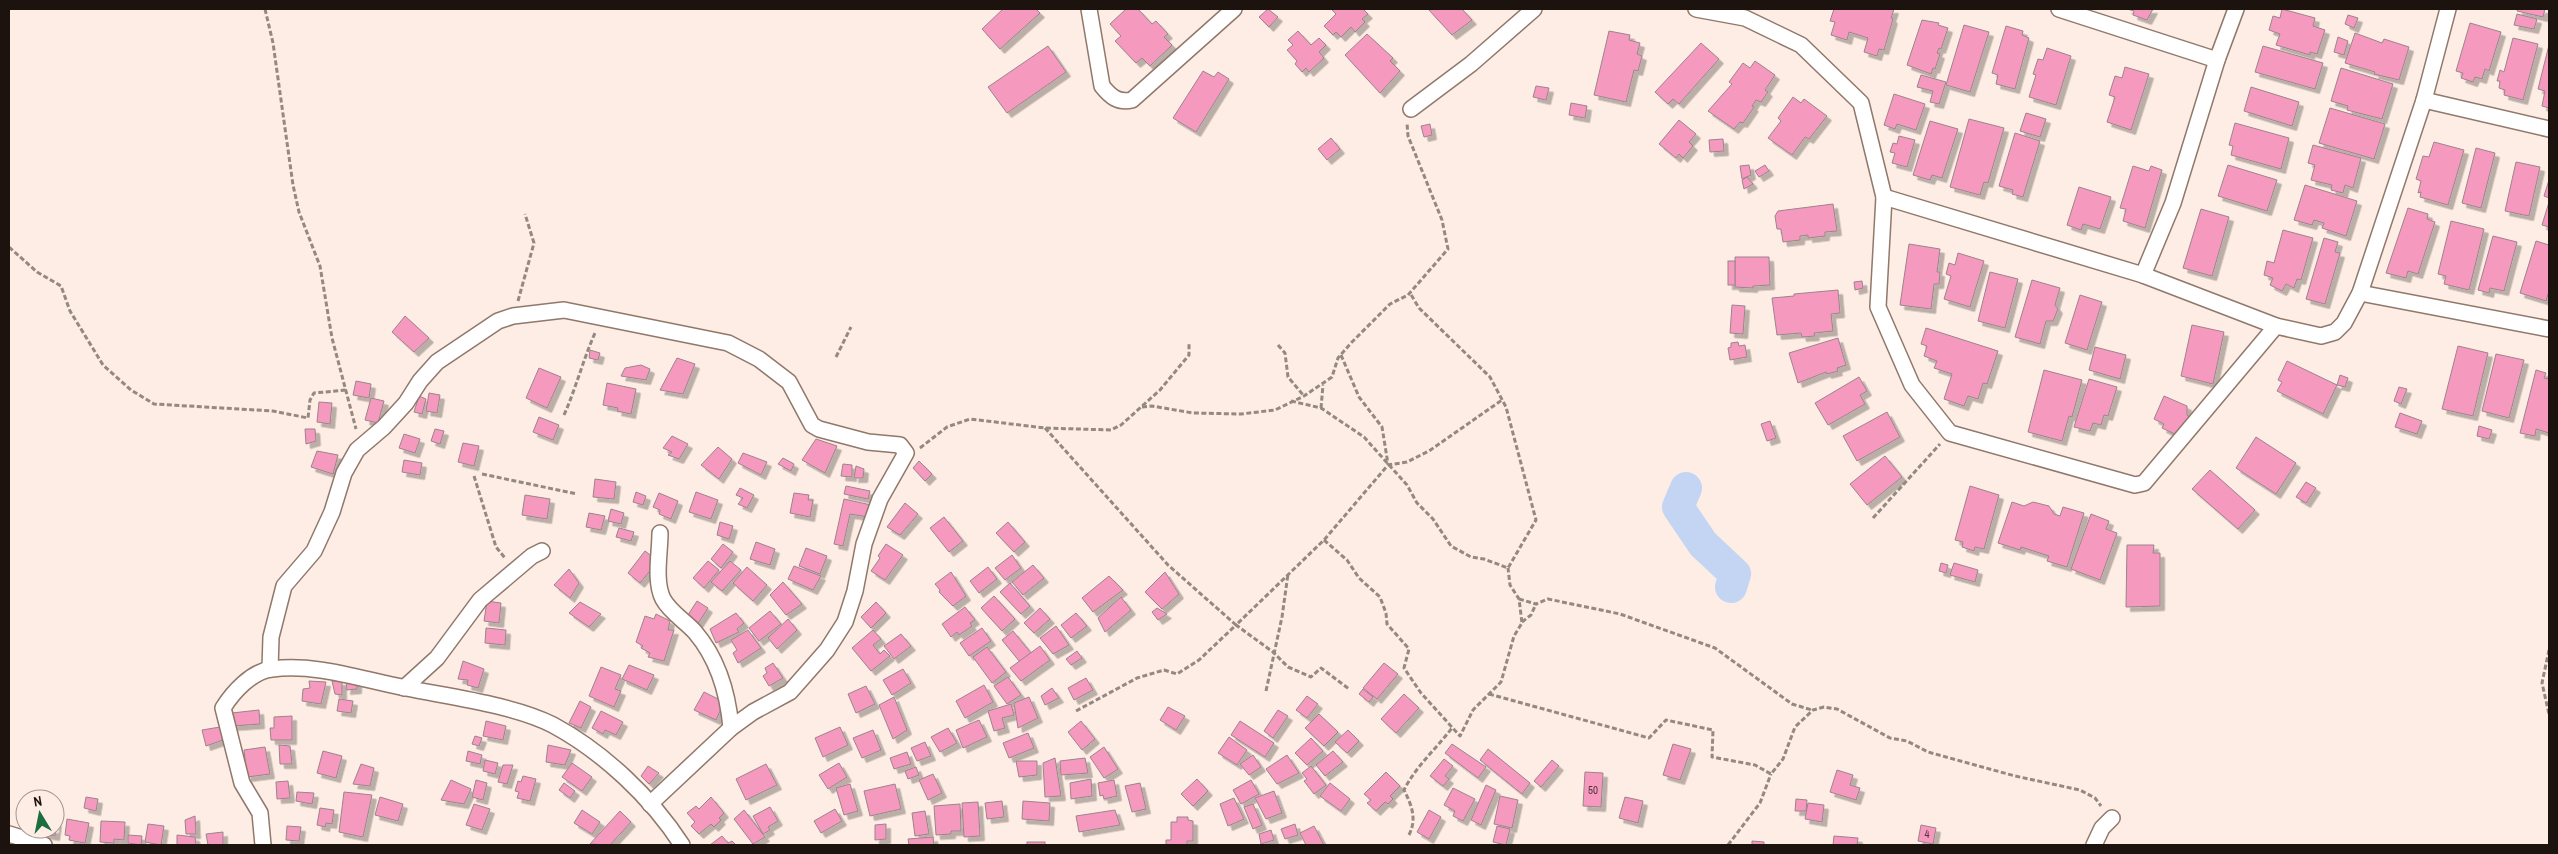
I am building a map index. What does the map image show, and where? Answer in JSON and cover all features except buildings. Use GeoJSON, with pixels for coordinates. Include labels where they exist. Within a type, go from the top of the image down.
{"type":"FeatureCollection","features":[{"type":"Feature","properties":{"kind":"street"},"geometry":{"type":"LineString","coordinates":[[1089,9],[1102,86],[1109,95],[1118,101],[1132,100],[1234,9]]}},
{"type":"Feature","properties":{"kind":"street"},"geometry":{"type":"LineString","coordinates":[[1412,109],[1472,64],[1534,9]]}},
{"type":"Feature","properties":{"kind":"street"},"geometry":{"type":"LineString","coordinates":[[1696,9],[1745,18],[1801,45],[1860,102],[1884,197],[1878,307],[1912,385],[1950,433],[2135,485],[2144,484],[2276,326]]}},
{"type":"Feature","properties":{"kind":"street"},"geometry":{"type":"LineString","coordinates":[[2059,9],[2217,60]]}},
{"type":"Feature","properties":{"kind":"street"},"geometry":{"type":"LineString","coordinates":[[2143,275],[2173,203],[2217,60],[2236,9]]}},
{"type":"Feature","properties":{"kind":"street"},"geometry":{"type":"LineString","coordinates":[[1884,197],[2143,275],[2276,326],[2321,336],[2336,332],[2344,323],[2360,293],[2424,100],[2448,9]]}},
{"type":"Feature","properties":{"kind":"street"},"geometry":{"type":"LineString","coordinates":[[2424,100],[2549,129]]}},
{"type":"Feature","properties":{"kind":"street"},"geometry":{"type":"LineString","coordinates":[[2360,293],[2549,329]]}},
{"type":"Feature","properties":{"kind":"street"},"geometry":{"type":"LineString","coordinates":[[270,669],[271,637],[284,586],[314,550],[332,512],[344,473],[357,450],[384,426],[406,402],[420,381],[437,362],[498,322],[513,316],[564,310],[728,343],[759,359],[789,382],[812,425],[819,429],[868,442],[900,445],[905,448],[905,458],[895,470],[880,499],[864,544],[852,599],[840,629],[827,650],[790,692],[753,712],[731,728],[650,804]]}},
{"type":"Feature","properties":{"kind":"street"},"geometry":{"type":"LineString","coordinates":[[660,533],[659,584],[662,598],[696,633],[719,673],[726,693],[731,728]]}},
{"type":"Feature","properties":{"kind":"street"},"geometry":{"type":"LineString","coordinates":[[404,688],[437,658],[480,600],[514,570],[542,551]]}},
{"type":"Feature","properties":{"kind":"street"},"geometry":{"type":"LineString","coordinates":[[263,845],[260,813],[242,783],[223,708],[231,695],[245,682],[270,669],[308,669],[483,704],[551,724],[603,760],[650,804],[682,845]]}},
{"type":"Feature","properties":{"kind":"street"},"geometry":{"type":"LineString","coordinates":[[2094,845],[2102,828],[2112,818]]}},
{"type":"Feature","properties":{"kind":"street"},"geometry":{"type":"LineString","coordinates":[[9,834],[44,845]]}},
{"type":"Feature","properties":{"kind":"path"},"geometry":{"type":"LineString","coordinates":[[265,9],[274,43],[293,184],[299,212],[320,266],[332,338],[355,417],[357,450]]}},
{"type":"Feature","properties":{"kind":"path"},"geometry":{"type":"LineString","coordinates":[[1142,407],[1152,406],[1193,412],[1241,414],[1275,410],[1304,396],[1332,377],[1341,355],[1390,304],[1410,293],[1448,249],[1442,220],[1408,136],[1407,124],[1412,109]]}},
{"type":"Feature","properties":{"kind":"path"},"geometry":{"type":"LineString","coordinates":[[513,316],[534,243],[525,214]]}},
{"type":"Feature","properties":{"kind":"path"},"geometry":{"type":"LineString","coordinates":[[9,248],[37,272],[61,286],[70,311],[103,365],[132,390],[154,404],[273,411],[308,418],[310,400],[314,393],[346,390]]}},
{"type":"Feature","properties":{"kind":"path"},"geometry":{"type":"LineString","coordinates":[[1410,293],[1419,308],[1490,377],[1506,406],[1536,520],[1508,568],[1510,585],[1519,599],[1522,622]]}},
{"type":"Feature","properties":{"kind":"path"},"geometry":{"type":"LineString","coordinates":[[564,416],[582,372],[586,352],[602,319]]}},
{"type":"Feature","properties":{"kind":"path"},"geometry":{"type":"LineString","coordinates":[[836,357],[851,327]]}},
{"type":"Feature","properties":{"kind":"path"},"geometry":{"type":"LineString","coordinates":[[905,458],[947,427],[970,420],[1045,428],[1111,430],[1121,426],[1160,390],[1189,356],[1189,343]]}},
{"type":"Feature","properties":{"kind":"path"},"geometry":{"type":"LineString","coordinates":[[1278,345],[1285,353],[1288,377],[1304,396]]}},
{"type":"Feature","properties":{"kind":"path"},"geometry":{"type":"LineString","coordinates":[[1341,355],[1359,397],[1382,427],[1388,465]]}},
{"type":"Feature","properties":{"kind":"path"},"geometry":{"type":"LineString","coordinates":[[1321,408],[1323,384]]}},
{"type":"Feature","properties":{"kind":"path"},"geometry":{"type":"LineString","coordinates":[[1076,711],[1137,678],[1164,670],[1177,674],[1199,660],[1324,540],[1388,465],[1407,462],[1429,451],[1502,400]]}},
{"type":"Feature","properties":{"kind":"path"},"geometry":{"type":"LineString","coordinates":[[1291,401],[1321,408],[1364,437],[1407,485],[1417,503],[1433,520],[1451,546],[1471,557],[1484,559],[1508,568]]}},
{"type":"Feature","properties":{"kind":"path"},"geometry":{"type":"LineString","coordinates":[[1045,428],[1168,565],[1236,625],[1273,652],[1288,666],[1311,677],[1321,668],[1349,689]]}},
{"type":"Feature","properties":{"kind":"path"},"geometry":{"type":"LineString","coordinates":[[1872,518],[1950,433]]}},
{"type":"Feature","properties":{"kind":"path"},"geometry":{"type":"LineString","coordinates":[[482,474],[578,494]]}},
{"type":"Feature","properties":{"kind":"path"},"geometry":{"type":"LineString","coordinates":[[474,476],[496,547],[514,570]]}},
{"type":"Feature","properties":{"kind":"path"},"geometry":{"type":"LineString","coordinates":[[1324,540],[1347,560],[1359,578],[1380,597],[1386,613],[1387,624],[1409,649],[1404,668],[1460,736],[1473,710],[1501,682],[1514,636],[1522,622],[1532,615],[1536,604]]}},
{"type":"Feature","properties":{"kind":"path"},"geometry":{"type":"LineString","coordinates":[[1266,691],[1282,617],[1288,573]]}},
{"type":"Feature","properties":{"kind":"path"},"geometry":{"type":"LineString","coordinates":[[1519,599],[1536,604],[1548,599],[1620,614],[1716,648],[1792,704],[1813,710]]}},
{"type":"Feature","properties":{"kind":"path"},"geometry":{"type":"LineString","coordinates":[[2549,650],[2542,684],[2549,714]]}},
{"type":"Feature","properties":{"kind":"path"},"geometry":{"type":"LineString","coordinates":[[1489,694],[1649,738],[1666,720],[1713,730],[1712,757],[1755,765],[1771,774]]}},
{"type":"Feature","properties":{"kind":"path"},"geometry":{"type":"LineString","coordinates":[[1728,845],[1760,803],[1771,774],[1783,759],[1795,727],[1813,710],[1824,707],[1837,708],[1890,738],[1907,741],[1928,752],[2015,776],[2080,790],[2095,798],[2112,818]]}},
{"type":"Feature","properties":{"kind":"path"},"geometry":{"type":"LineString","coordinates":[[1409,835],[1414,826],[1413,812],[1404,790],[1413,772],[1437,748],[1452,728]]}},
{"type":"Feature","properties":{"kind":"waterway"},"geometry":{"type":"LineString","coordinates":[[1686,488],[1678,507],[1703,544],[1735,574],[1731,587]]}}]}
